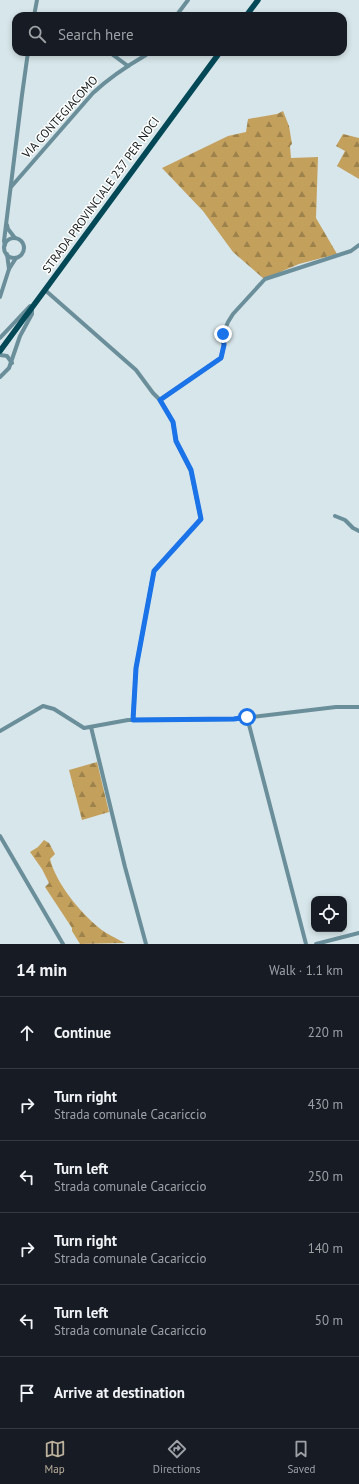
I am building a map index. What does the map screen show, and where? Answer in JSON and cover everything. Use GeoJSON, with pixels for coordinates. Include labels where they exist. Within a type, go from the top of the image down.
{"type":"FeatureCollection","features":[{"type":"Feature","properties":{"kind":"main road"},"geometry":{"type":"LineString","coordinates":[[249,12],[258,0]]}},
{"type":"Feature","properties":{"kind":"main road","name":"STRADA PROVINCIALE 237 PER NOCI"},"geometry":{"type":"LineString","coordinates":[[0,351],[217,56]]}},
{"type":"Feature","properties":{"kind":"street"},"geometry":{"type":"LineString","coordinates":[[34,12],[36,0]]}},
{"type":"Feature","properties":{"kind":"street"},"geometry":{"type":"LineString","coordinates":[[179,12],[186,1]]}},
{"type":"Feature","properties":{"kind":"street"},"geometry":{"type":"LineString","coordinates":[[9,270],[4,241],[27,56]]}},
{"type":"Feature","properties":{"kind":"street"},"geometry":{"type":"LineString","coordinates":[[114,56],[128,66]]}},
{"type":"Feature","properties":{"kind":"street","name":"VIA CONTEGIACOMO"},"geometry":{"type":"LineString","coordinates":[[11,187],[93,93],[107,80],[144,56]]}},
{"type":"Feature","properties":{"kind":"street"},"geometry":{"type":"LineString","coordinates":[[0,296],[9,270],[16,258],[23,253],[24,246],[21,241],[15,238],[8,229],[7,224]]}},
{"type":"Feature","properties":{"kind":"street"},"geometry":{"type":"LineString","coordinates":[[5,245],[9,240],[15,238]]}},
{"type":"Feature","properties":{"kind":"street"},"geometry":{"type":"LineString","coordinates":[[160,400],[221,358],[224,345],[223,334],[228,322],[233,314],[265,279],[351,251],[359,245]]}},
{"type":"Feature","properties":{"kind":"street"},"geometry":{"type":"LineString","coordinates":[[7,254],[16,258]]}},
{"type":"Feature","properties":{"kind":"street"},"geometry":{"type":"LineString","coordinates":[[46,290],[136,370],[160,400],[173,422],[176,441],[191,470],[201,519],[154,571],[136,668],[133,720]]}},
{"type":"Feature","properties":{"kind":"street"},"geometry":{"type":"LineString","coordinates":[[0,338],[38,300]]}},
{"type":"Feature","properties":{"kind":"street"},"geometry":{"type":"LineString","coordinates":[[0,377],[6,372],[12,363],[20,336],[32,314],[32,308]]}},
{"type":"Feature","properties":{"kind":"street"},"geometry":{"type":"LineString","coordinates":[[0,355],[7,356],[12,363]]}},
{"type":"Feature","properties":{"kind":"street"},"geometry":{"type":"LineString","coordinates":[[335,516],[345,520],[353,528],[359,530]]}},
{"type":"Feature","properties":{"kind":"street"},"geometry":{"type":"LineString","coordinates":[[0,731],[43,706],[54,709],[84,728],[133,720],[234,719],[336,707],[359,706]]}},
{"type":"Feature","properties":{"kind":"street"},"geometry":{"type":"LineString","coordinates":[[247,717],[306,944]]}},
{"type":"Feature","properties":{"kind":"street"},"geometry":{"type":"LineString","coordinates":[[91,727],[125,867],[146,944]]}},
{"type":"Feature","properties":{"kind":"street"},"geometry":{"type":"LineString","coordinates":[[0,836],[63,944]]}},
{"type":"Feature","properties":{"kind":"street"},"geometry":{"type":"LineString","coordinates":[[316,944],[359,933]]}},
{"type":"Feature","properties":{"kind":"green space"},"geometry":{"type":"Polygon","coordinates":[[[283,111],[289,126],[292,144],[290,146],[291,158],[318,157],[316,218],[337,254],[299,264],[264,279],[233,252],[203,211],[162,168],[228,136],[246,132],[248,119],[277,114],[283,111]]]}},
{"type":"Feature","properties":{"kind":"green space"},"geometry":{"type":"Polygon","coordinates":[[[343,134],[359,138],[359,179],[337,166],[345,151],[336,146],[343,134]]]}},
{"type":"Feature","properties":{"kind":"green space"},"geometry":{"type":"Polygon","coordinates":[[[97,762],[109,812],[82,820],[69,770],[97,762]]]}},
{"type":"Feature","properties":{"kind":"green space"},"geometry":{"type":"Polygon","coordinates":[[[44,840],[49,843],[55,854],[50,859],[57,878],[76,905],[98,927],[125,943],[80,944],[72,931],[72,928],[45,887],[49,883],[42,869],[30,852],[38,847],[44,840]]]}},
{"type":"Feature","properties":{"kind":"route"},"geometry":{"type":"LineString","coordinates":[[223,334],[224,345],[221,358],[160,400],[173,422],[176,441],[191,470],[201,519],[154,571],[136,668],[133,720],[234,719],[247,717]]}}]}
